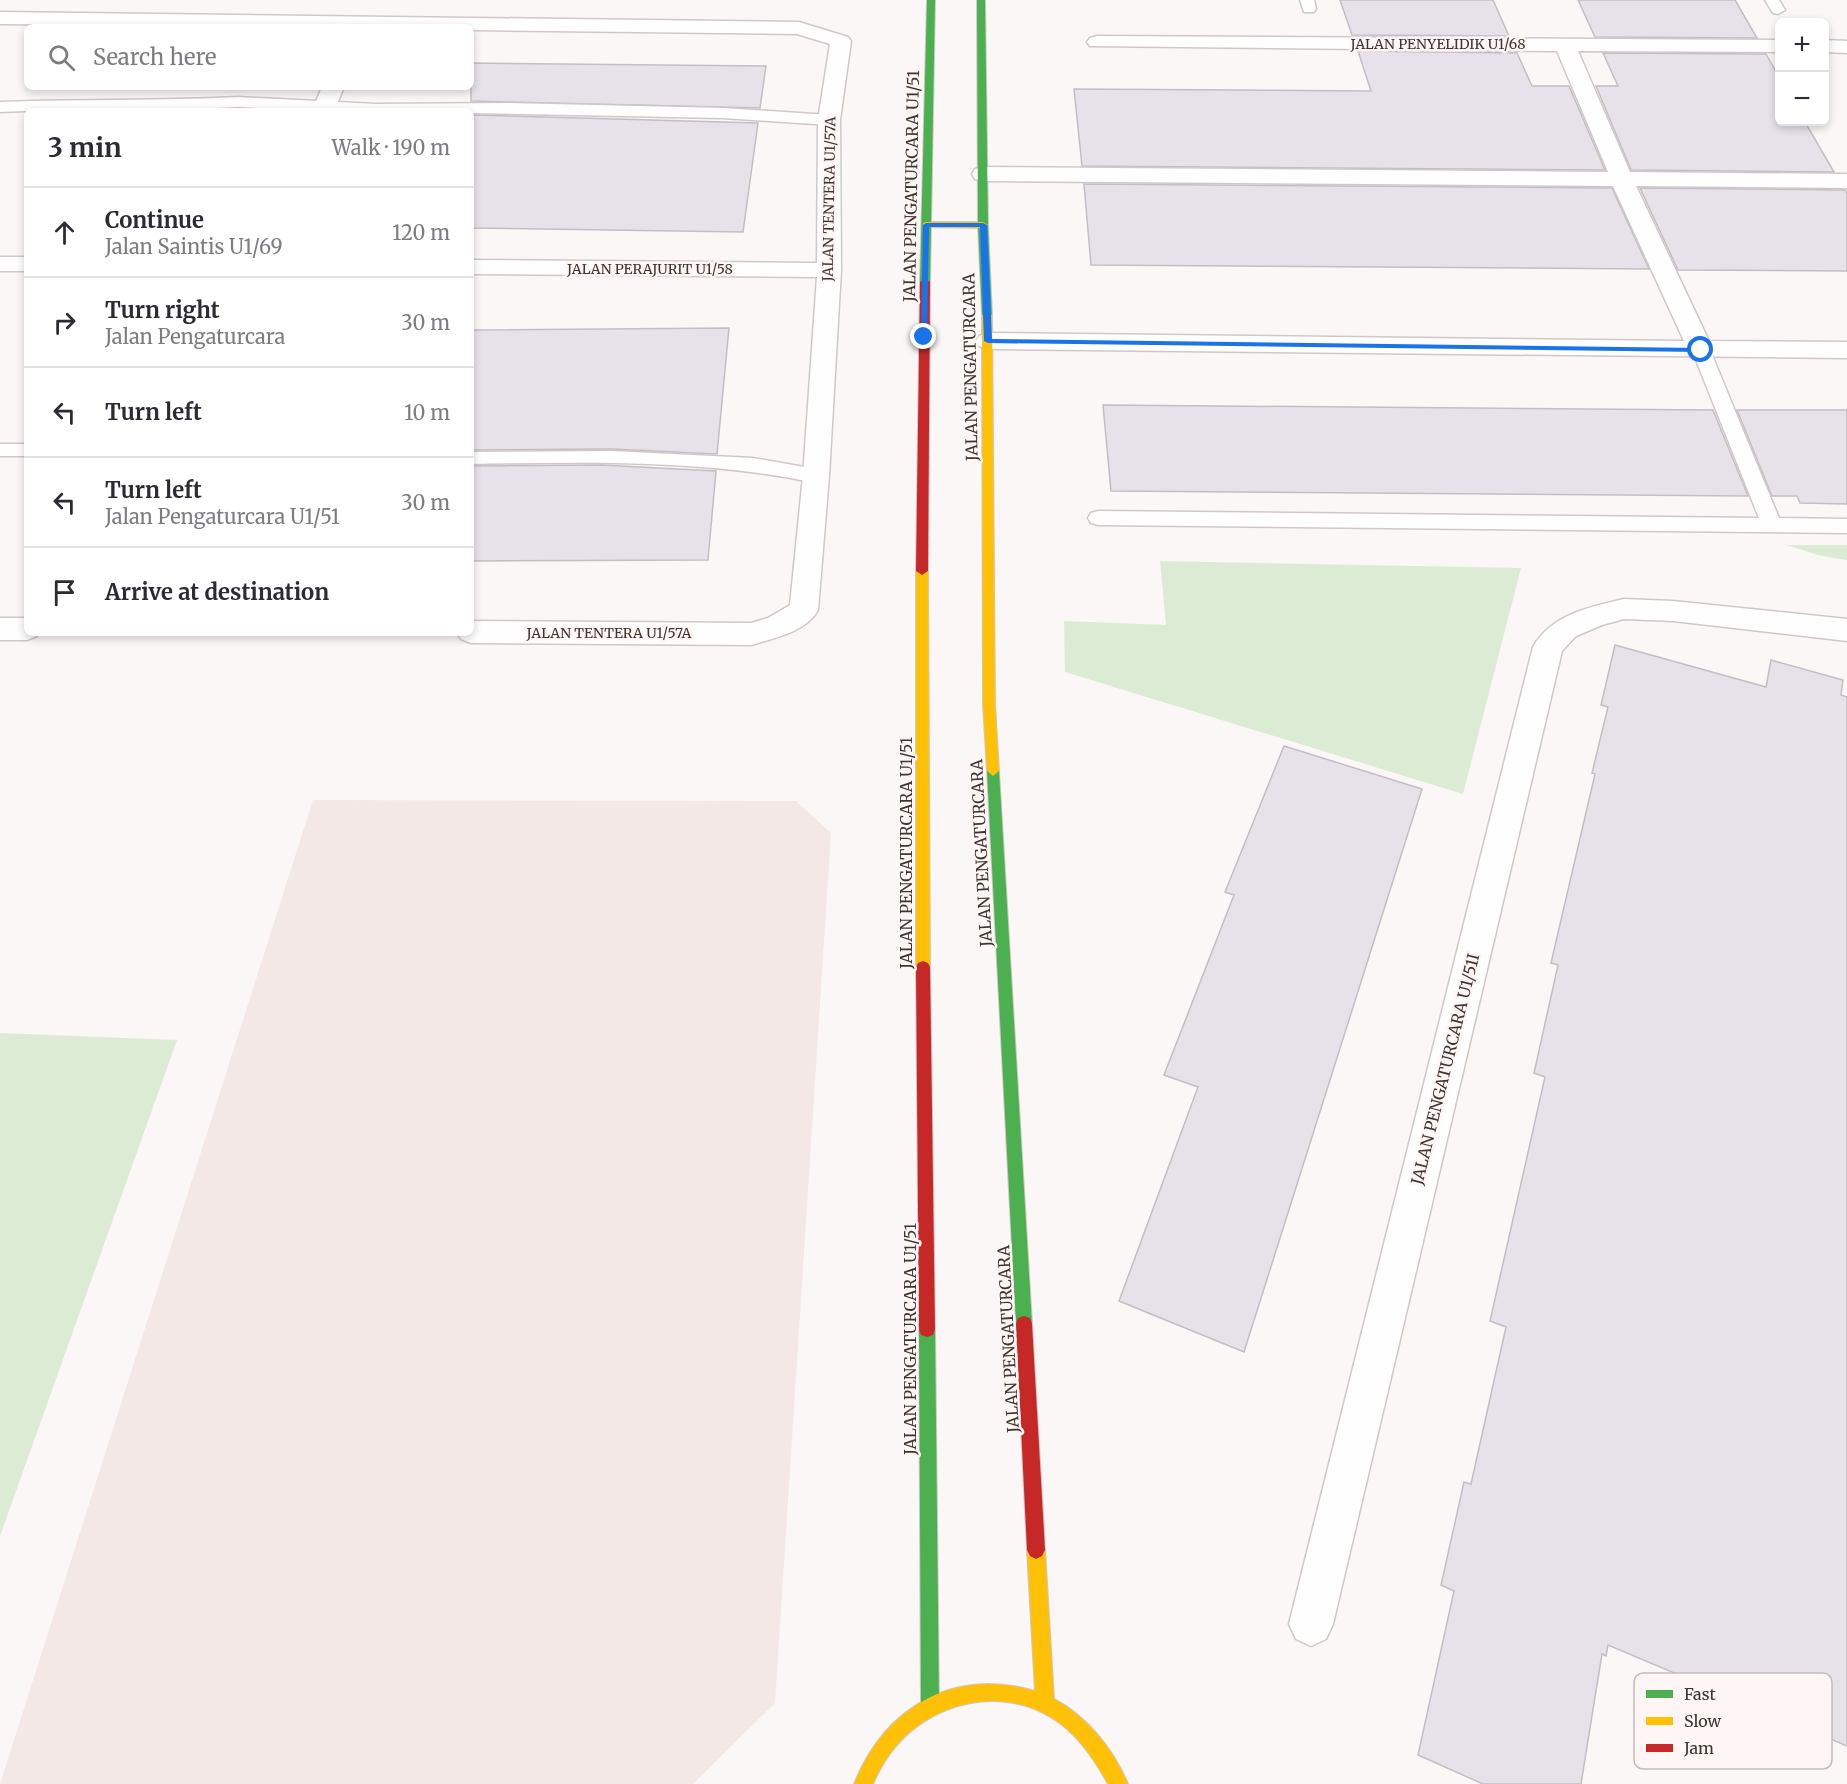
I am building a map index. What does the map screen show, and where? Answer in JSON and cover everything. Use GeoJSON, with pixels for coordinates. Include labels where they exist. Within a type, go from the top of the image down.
{"type":"FeatureCollection","features":[{"type":"Feature","properties":{"kind":"street","name":"JALAN PENGATURCARA U1/51"},"geometry":{"type":"LineString","coordinates":[[930,1705],[921,710],[926,225],[931,0]]}},
{"type":"Feature","properties":{"kind":"street","name":"JALAN PENGATURCARA"},"geometry":{"type":"LineString","coordinates":[[981,0],[983,225],[988,341],[989,704],[1045,1704]]}},
{"type":"Feature","properties":{"kind":"street","name":"JALAN TENTERA U1/57A"},"geometry":{"type":"LineString","coordinates":[[0,18],[308,24]]}},
{"type":"Feature","properties":{"kind":"street","name":"JALAN TENTERA U1/57A"},"geometry":{"type":"LineString","coordinates":[[474,26],[798,28],[841,41],[829,120],[829,270],[816,476],[804,610],[778,626],[751,634],[474,632]]}},
{"type":"Feature","properties":{"kind":"street","name":"JALAN PENYELIDIK U1/68"},"geometry":{"type":"LineString","coordinates":[[1097,42],[1775,46]]}},
{"type":"Feature","properties":{"kind":"street"},"geometry":{"type":"LineString","coordinates":[[1565,45],[1622,180],[1701,350]]}},
{"type":"Feature","properties":{"kind":"street"},"geometry":{"type":"LineString","coordinates":[[1829,46],[1847,47]]}},
{"type":"Feature","properties":{"kind":"street"},"geometry":{"type":"LineString","coordinates":[[983,174],[1847,182]]}},
{"type":"Feature","properties":{"kind":"street"},"geometry":{"type":"LineString","coordinates":[[926,225],[983,225]]}},
{"type":"Feature","properties":{"kind":"street"},"geometry":{"type":"LineString","coordinates":[[0,264],[24,264]]}},
{"type":"Feature","properties":{"kind":"street","name":"JALAN PERAJURIT U1/58"},"geometry":{"type":"LineString","coordinates":[[474,267],[829,270]]}},
{"type":"Feature","properties":{"kind":"street"},"geometry":{"type":"LineString","coordinates":[[988,341],[1847,350]]}},
{"type":"Feature","properties":{"kind":"street","name":"JALAN PENGATURCARA U1/51I"},"geometry":{"type":"LineString","coordinates":[[1311,1624],[1548,647],[1566,629],[1594,616],[1624,609],[1673,611],[1847,630]]}},
{"type":"Feature","properties":{"kind":"street"},"geometry":{"type":"LineString","coordinates":[[0,629],[24,629]]}},
{"type":"Feature","properties":{"kind":"street"},"geometry":{"type":"LineString","coordinates":[[863,1784],[868,1770],[895,1731],[930,1705],[967,1692],[1007,1692],[1045,1704],[1076,1724],[1103,1754],[1119,1784]]}},
{"type":"Feature","properties":{"kind":"lane"},"geometry":{"type":"LineString","coordinates":[[0,107],[327,101],[370,108]]}},
{"type":"Feature","properties":{"kind":"lane"},"geometry":{"type":"LineString","coordinates":[[474,108],[723,113],[829,120]]}},
{"type":"Feature","properties":{"kind":"lane"},"geometry":{"type":"LineString","coordinates":[[1701,350],[1772,526]]}},
{"type":"Feature","properties":{"kind":"lane"},"geometry":{"type":"LineString","coordinates":[[0,450],[24,450]]}},
{"type":"Feature","properties":{"kind":"lane"},"geometry":{"type":"LineString","coordinates":[[474,458],[580,455],[756,464],[816,476]]}},
{"type":"Feature","properties":{"kind":"lane"},"geometry":{"type":"LineString","coordinates":[[1098,518],[1847,526]]}},
{"type":"Feature","properties":{"kind":"shaded area"},"geometry":{"type":"Polygon","coordinates":[[[313,800],[796,801],[831,833],[775,1703],[693,1784],[0,1784],[313,800]]]}},
{"type":"Feature","properties":{"kind":"green space"},"geometry":{"type":"Polygon","coordinates":[[[1786,545],[1847,545],[1847,560],[1821,556],[1786,545]]]}},
{"type":"Feature","properties":{"kind":"green space"},"geometry":{"type":"Polygon","coordinates":[[[1160,561],[1521,568],[1463,794],[1065,672],[1064,621],[1166,625],[1160,561]]]}},
{"type":"Feature","properties":{"kind":"green space"},"geometry":{"type":"Polygon","coordinates":[[[0,1033],[177,1040],[0,1536],[0,1033]]]}},
{"type":"Feature","properties":{"kind":"building"},"geometry":{"type":"Polygon","coordinates":[[[1340,0],[1493,0],[1509,36],[1352,35],[1340,0]]]}},
{"type":"Feature","properties":{"kind":"building"},"geometry":{"type":"Polygon","coordinates":[[[1578,0],[1735,0],[1757,38],[1595,37],[1578,0]]]}},
{"type":"Feature","properties":{"kind":"building"},"geometry":{"type":"Polygon","coordinates":[[[1358,51],[1517,53],[1532,86],[1569,86],[1605,170],[1082,166],[1074,89],[1371,91],[1358,51]]]}},
{"type":"Feature","properties":{"kind":"building"},"geometry":{"type":"Polygon","coordinates":[[[1603,53],[1766,54],[1775,70],[1775,126],[1807,126],[1834,172],[1631,170],[1596,86],[1618,86],[1603,53]]]}},
{"type":"Feature","properties":{"kind":"building"},"geometry":{"type":"Polygon","coordinates":[[[474,63],[766,66],[760,108],[471,101],[471,90],[474,90],[474,63]]]}},
{"type":"Feature","properties":{"kind":"building"},"geometry":{"type":"Polygon","coordinates":[[[474,115],[758,123],[743,232],[474,228],[474,115]]]}},
{"type":"Feature","properties":{"kind":"building"},"geometry":{"type":"Polygon","coordinates":[[[1084,184],[1612,188],[1649,269],[1091,265],[1084,184]]]}},
{"type":"Feature","properties":{"kind":"building"},"geometry":{"type":"Polygon","coordinates":[[[1640,188],[1845,190],[1847,194],[1847,271],[1678,270],[1640,188]]]}},
{"type":"Feature","properties":{"kind":"building"},"geometry":{"type":"Polygon","coordinates":[[[729,328],[717,454],[612,449],[474,450],[474,330],[729,328]]]}},
{"type":"Feature","properties":{"kind":"building"},"geometry":{"type":"Polygon","coordinates":[[[1103,405],[1713,410],[1748,496],[1111,491],[1103,405]]]}},
{"type":"Feature","properties":{"kind":"building"},"geometry":{"type":"Polygon","coordinates":[[[1737,410],[1847,410],[1847,504],[1800,503],[1797,496],[1772,496],[1737,410]]]}},
{"type":"Feature","properties":{"kind":"building"},"geometry":{"type":"Polygon","coordinates":[[[601,465],[716,471],[708,560],[474,561],[474,466],[601,465]]]}},
{"type":"Feature","properties":{"kind":"building"},"geometry":{"type":"Polygon","coordinates":[[[1615,645],[1766,687],[1771,660],[1843,680],[1841,695],[1847,697],[1847,1746],[1832,1740],[1832,1673],[1674,1673],[1608,1645],[1606,1656],[1602,1654],[1581,1784],[1483,1784],[1418,1755],[1454,1591],[1441,1585],[1464,1482],[1471,1484],[1506,1327],[1490,1321],[1545,1077],[1534,1073],[1558,965],[1551,963],[1595,774],[1592,773],[1608,707],[1601,705],[1615,645]]]}},
{"type":"Feature","properties":{"kind":"building"},"geometry":{"type":"Polygon","coordinates":[[[1284,746],[1422,789],[1244,1352],[1119,1301],[1198,1087],[1164,1075],[1234,895],[1225,892],[1284,746]]]}},
{"type":"Feature","properties":{"kind":"traffic: fast"},"geometry":{"type":"LineString","coordinates":[[925,282],[931,0]]}},
{"type":"Feature","properties":{"kind":"traffic: fast"},"geometry":{"type":"LineString","coordinates":[[981,0],[983,225],[987,315]]}},
{"type":"Feature","properties":{"kind":"traffic: fast"},"geometry":{"type":"LineString","coordinates":[[993,771],[1024,1324]]}},
{"type":"Feature","properties":{"kind":"traffic: fast"},"geometry":{"type":"LineString","coordinates":[[927,1329],[930,1705]]}},
{"type":"Feature","properties":{"kind":"traffic: slow"},"geometry":{"type":"LineString","coordinates":[[926,225],[983,225]]}},
{"type":"Feature","properties":{"kind":"traffic: slow"},"geometry":{"type":"LineString","coordinates":[[987,315],[989,704],[993,771]]}},
{"type":"Feature","properties":{"kind":"traffic: slow"},"geometry":{"type":"LineString","coordinates":[[922,571],[923,967]]}},
{"type":"Feature","properties":{"kind":"traffic: slow"},"geometry":{"type":"LineString","coordinates":[[1036,1550],[1045,1704]]}},
{"type":"Feature","properties":{"kind":"traffic: slow"},"geometry":{"type":"LineString","coordinates":[[863,1784],[883,1748],[908,1721],[948,1700],[970,1694],[993,1692],[1016,1694],[1038,1700],[1068,1718],[1093,1744],[1119,1784]]}},
{"type":"Feature","properties":{"kind":"traffic: jam"},"geometry":{"type":"LineString","coordinates":[[922,571],[925,282]]}},
{"type":"Feature","properties":{"kind":"traffic: jam"},"geometry":{"type":"LineString","coordinates":[[923,967],[927,1329]]}},
{"type":"Feature","properties":{"kind":"traffic: jam"},"geometry":{"type":"LineString","coordinates":[[1024,1324],[1036,1550]]}},
{"type":"Feature","properties":{"kind":"route"},"geometry":{"type":"LineString","coordinates":[[924,337],[926,225],[983,225],[988,341],[1701,350]]}}]}
